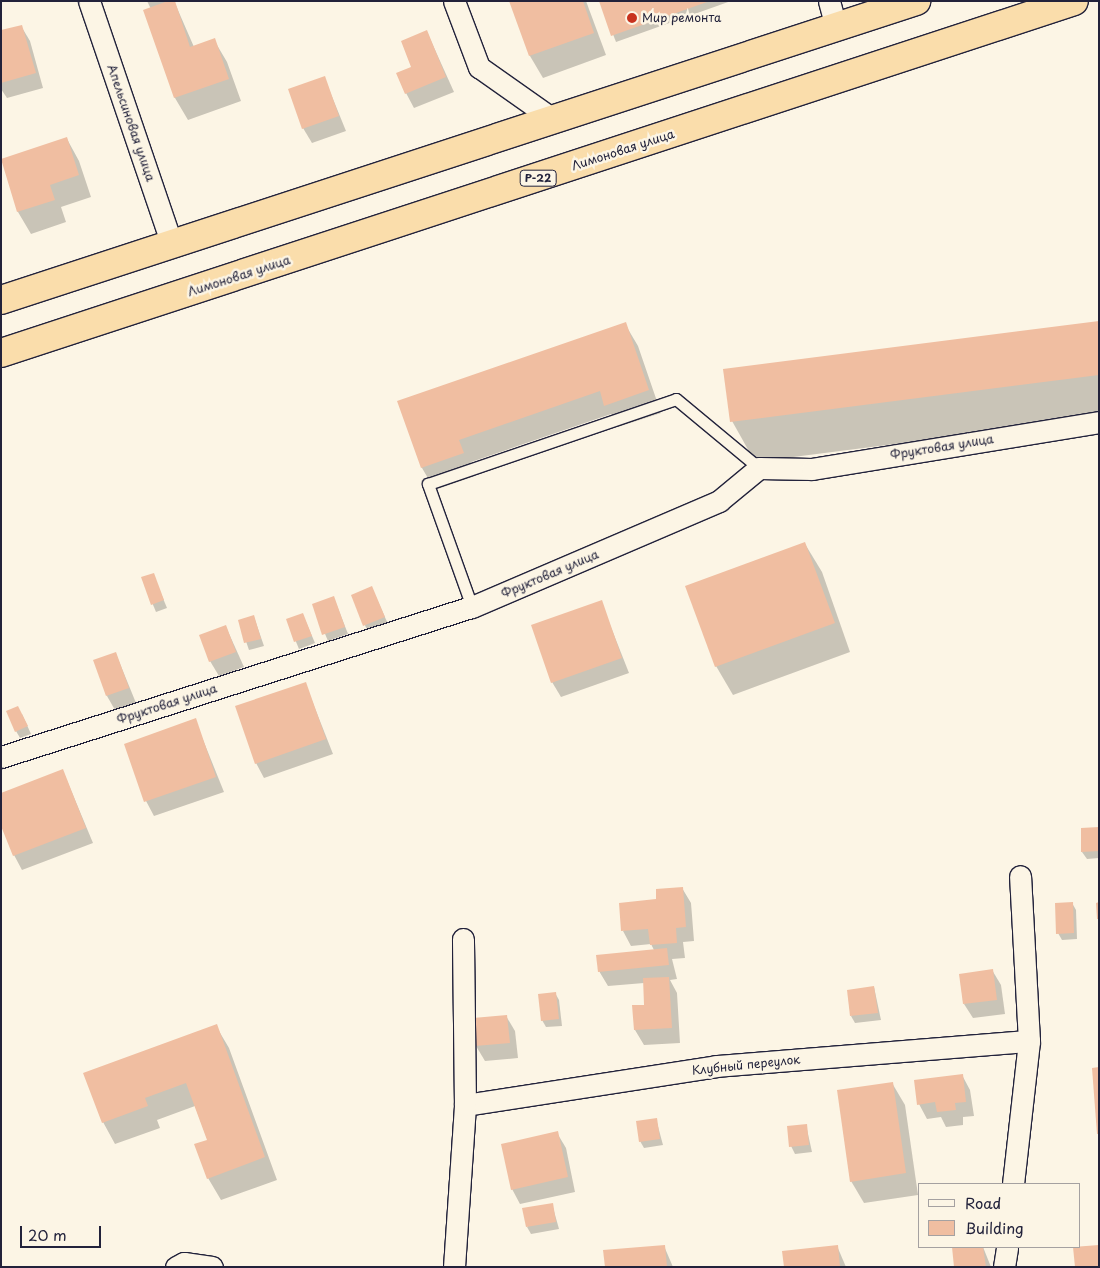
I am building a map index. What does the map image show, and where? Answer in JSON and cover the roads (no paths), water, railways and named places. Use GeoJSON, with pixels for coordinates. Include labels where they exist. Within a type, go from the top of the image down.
{"type":"FeatureCollection","features":[{"type":"Feature","properties":{"kind":"highway"},"geometry":{"type":"LineString","coordinates":[[1,300],[916,1]]}},
{"type":"Feature","properties":{"kind":"highway","name":"Лимоновая улица"},"geometry":{"type":"LineString","coordinates":[[1,353],[1074,1]]}},
{"type":"Feature","properties":{"kind":"street","name":"Апельсиновая улица"},"geometry":{"type":"LineString","coordinates":[[89,1],[172,244]]}},
{"type":"Feature","properties":{"kind":"street"},"geometry":{"type":"LineString","coordinates":[[454,1],[479,67],[554,120]]}},
{"type":"Feature","properties":{"kind":"street"},"geometry":{"type":"LineString","coordinates":[[829,1],[836,28]]}},
{"type":"Feature","properties":{"kind":"street","name":"Фруктовая улица"},"geometry":{"type":"LineString","coordinates":[[1,757],[472,607],[719,501],[759,468],[812,468],[1099,422]]}},
{"type":"Feature","properties":{"kind":"street"},"geometry":{"type":"LineString","coordinates":[[1013,1183],[1029,1040],[1020,876]]}},
{"type":"Feature","properties":{"kind":"street"},"geometry":{"type":"LineString","coordinates":[[454,1267],[465,1105],[463,939]]}},
{"type":"Feature","properties":{"kind":"street","name":"Клубный переулок"},"geometry":{"type":"LineString","coordinates":[[465,1105],[716,1066],[1029,1040]]}},
{"type":"Feature","properties":{"kind":"street"},"geometry":{"type":"LineString","coordinates":[[1004,1267],[1007,1248]]}},
{"type":"Feature","properties":{"kind":"street"},"geometry":{"type":"LineString","coordinates":[[176,1267],[184,1263],[212,1267]]}},
{"type":"Feature","properties":{"kind":"lane"},"geometry":{"type":"LineString","coordinates":[[472,607],[428,484],[676,399],[759,468]]}},
{"type":"Feature","properties":{"kind":"place","name":"Мир ремонта"},"geometry":{"type":"Point","coordinates":[632,18]}}]}
